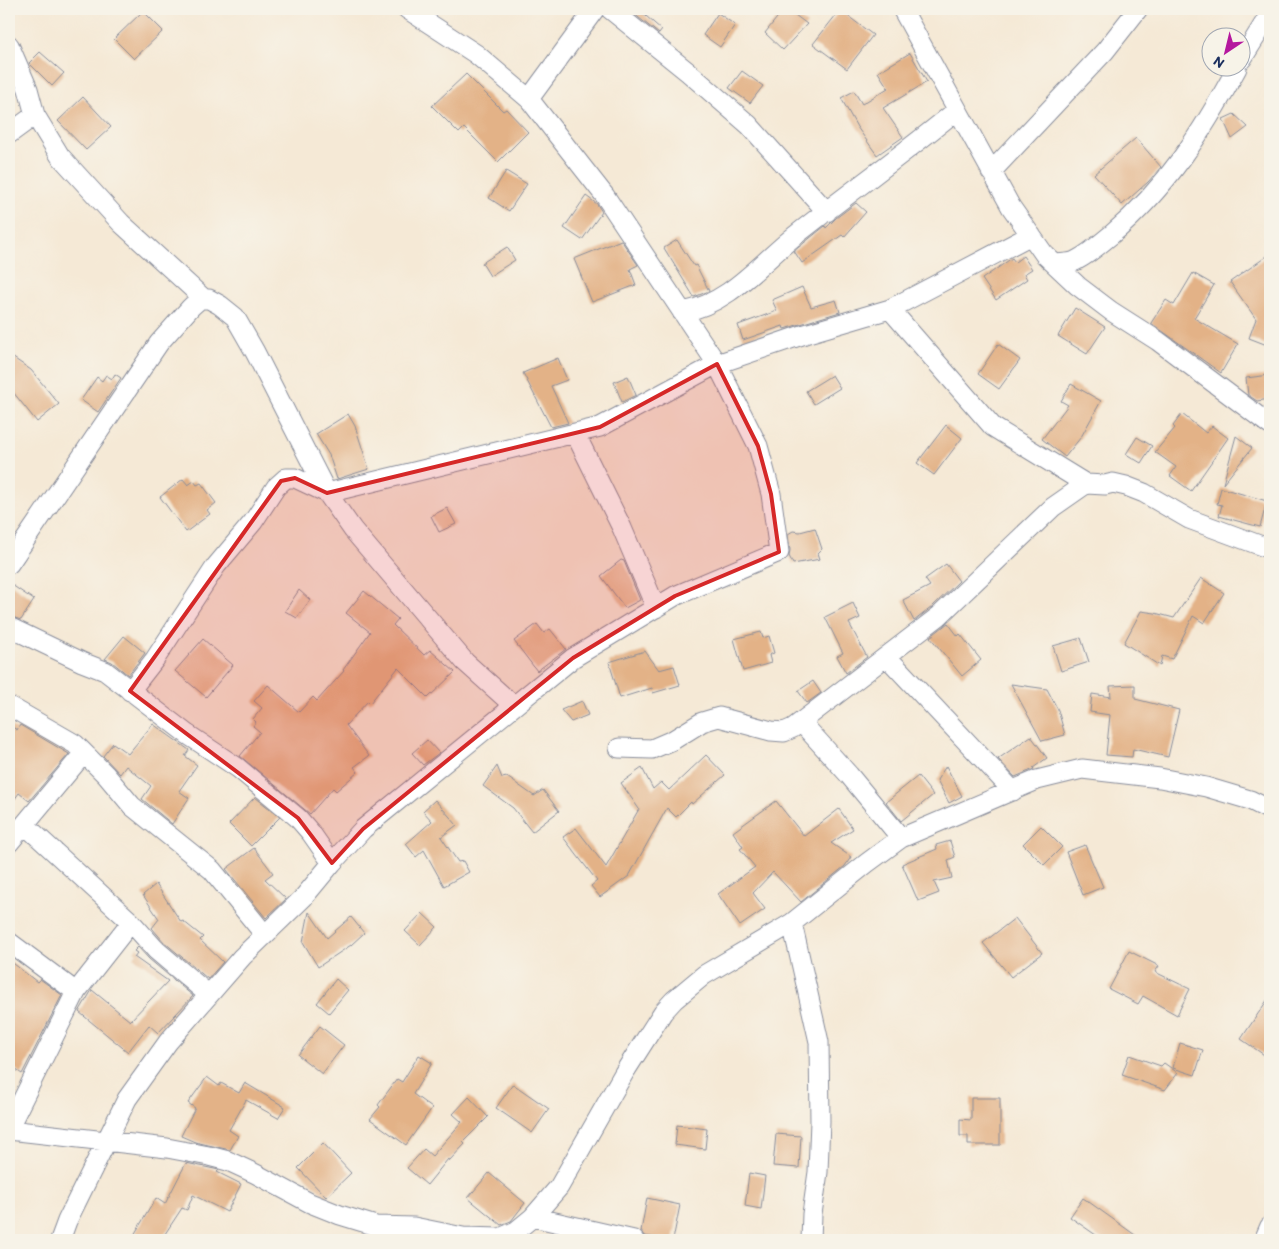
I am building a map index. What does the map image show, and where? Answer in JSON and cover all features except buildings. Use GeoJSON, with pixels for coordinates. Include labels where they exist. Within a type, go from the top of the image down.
{"type":"FeatureCollection","features":[{"type":"Feature","properties":{"kind":"street"},"geometry":{"type":"LineString","coordinates":[[60,1240],[67,1221],[127,1099],[168,1042],[242,957],[303,898],[363,829],[573,658],[675,596],[779,552],[771,494],[758,446],[717,364],[605,196],[529,99],[476,54],[407,9]]}},
{"type":"Feature","properties":{"kind":"street"},"geometry":{"type":"LineString","coordinates":[[529,99],[596,9]]}},
{"type":"Feature","properties":{"kind":"street"},"geometry":{"type":"LineString","coordinates":[[610,9],[688,72],[749,125],[827,212]]}},
{"type":"Feature","properties":{"kind":"street"},"geometry":{"type":"LineString","coordinates":[[902,9],[1010,207],[1044,254],[1078,286],[1111,311],[1158,341],[1270,425]]}},
{"type":"Feature","properties":{"kind":"street"},"geometry":{"type":"LineString","coordinates":[[991,172],[1105,51],[1138,9]]}},
{"type":"Feature","properties":{"kind":"street"},"geometry":{"type":"LineString","coordinates":[[1252,43],[1270,14]]}},
{"type":"Feature","properties":{"kind":"street"},"geometry":{"type":"LineString","coordinates":[[9,45],[28,89],[35,115],[60,156],[121,224],[204,298],[220,305],[234,317],[256,352],[327,493],[353,530],[465,662],[513,705]]}},
{"type":"Feature","properties":{"kind":"street"},"geometry":{"type":"LineString","coordinates":[[1055,264],[1077,260],[1101,243],[1135,214],[1190,148],[1232,78]]}},
{"type":"Feature","properties":{"kind":"street"},"geometry":{"type":"LineString","coordinates":[[682,312],[699,309],[725,296],[796,234],[957,110]]}},
{"type":"Feature","properties":{"kind":"street"},"geometry":{"type":"LineString","coordinates":[[9,134],[35,115]]}},
{"type":"Feature","properties":{"kind":"street"},"geometry":{"type":"LineString","coordinates":[[130,690],[155,659],[216,566],[253,522],[281,481],[286,478],[295,478],[327,493],[600,427],[717,364],[805,334],[890,309],[1030,235]]}},
{"type":"Feature","properties":{"kind":"street"},"geometry":{"type":"LineString","coordinates":[[9,564],[160,343],[191,306],[204,298]]}},
{"type":"Feature","properties":{"kind":"street"},"geometry":{"type":"LineString","coordinates":[[890,309],[993,427],[1086,484],[1105,485],[1113,483],[1126,486],[1144,493],[1189,519],[1270,549]]}},
{"type":"Feature","properties":{"kind":"street"},"geometry":{"type":"LineString","coordinates":[[576,432],[622,528],[656,608]]}},
{"type":"Feature","properties":{"kind":"street"},"geometry":{"type":"LineString","coordinates":[[619,748],[652,749],[673,740],[702,722],[718,717],[771,731],[784,732],[793,728],[939,616],[1053,507],[1086,484]]}},
{"type":"Feature","properties":{"kind":"street"},"geometry":{"type":"LineString","coordinates":[[9,627],[104,671],[187,734],[238,768],[298,818],[332,863]]}},
{"type":"Feature","properties":{"kind":"street"},"geometry":{"type":"LineString","coordinates":[[887,657],[1013,791]]}},
{"type":"Feature","properties":{"kind":"street"},"geometry":{"type":"LineString","coordinates":[[9,706],[75,744],[132,806],[212,870],[265,935]]}},
{"type":"Feature","properties":{"kind":"street"},"geometry":{"type":"LineString","coordinates":[[802,722],[901,838]]}},
{"type":"Feature","properties":{"kind":"street"},"geometry":{"type":"LineString","coordinates":[[9,843],[84,753]]}},
{"type":"Feature","properties":{"kind":"street"},"geometry":{"type":"LineString","coordinates":[[131,922],[76,992],[9,1129],[167,1148],[228,1161],[310,1203],[380,1233],[414,1227],[463,1236],[500,1239],[516,1231],[533,1217],[559,1186],[624,1073],[669,1006],[698,978],[792,923],[901,838],[946,817],[1037,780],[1082,769],[1160,778],[1206,787],[1250,800],[1270,810]]}},
{"type":"Feature","properties":{"kind":"street"},"geometry":{"type":"LineString","coordinates":[[24,825],[131,922],[156,950],[209,995]]}},
{"type":"Feature","properties":{"kind":"street"},"geometry":{"type":"LineString","coordinates":[[792,923],[820,1042],[820,1129],[811,1240]]}},
{"type":"Feature","properties":{"kind":"street"},"geometry":{"type":"LineString","coordinates":[[9,942],[76,992]]}},
{"type":"Feature","properties":{"kind":"street"},"geometry":{"type":"LineString","coordinates":[[533,1217],[634,1240]]}},
{"type":"Feature","properties":{"kind":"street"},"geometry":{"type":"LineString","coordinates":[[1264,1240],[1270,1226]]}},
{"type":"Feature","properties":{"kind":"highlighted area"},"geometry":{"type":"Polygon","coordinates":[[[717,364],[758,446],[771,494],[779,552],[675,596],[573,658],[363,829],[332,863],[298,818],[130,691],[281,481],[295,478],[327,493],[600,427],[717,364]]]}}]}
